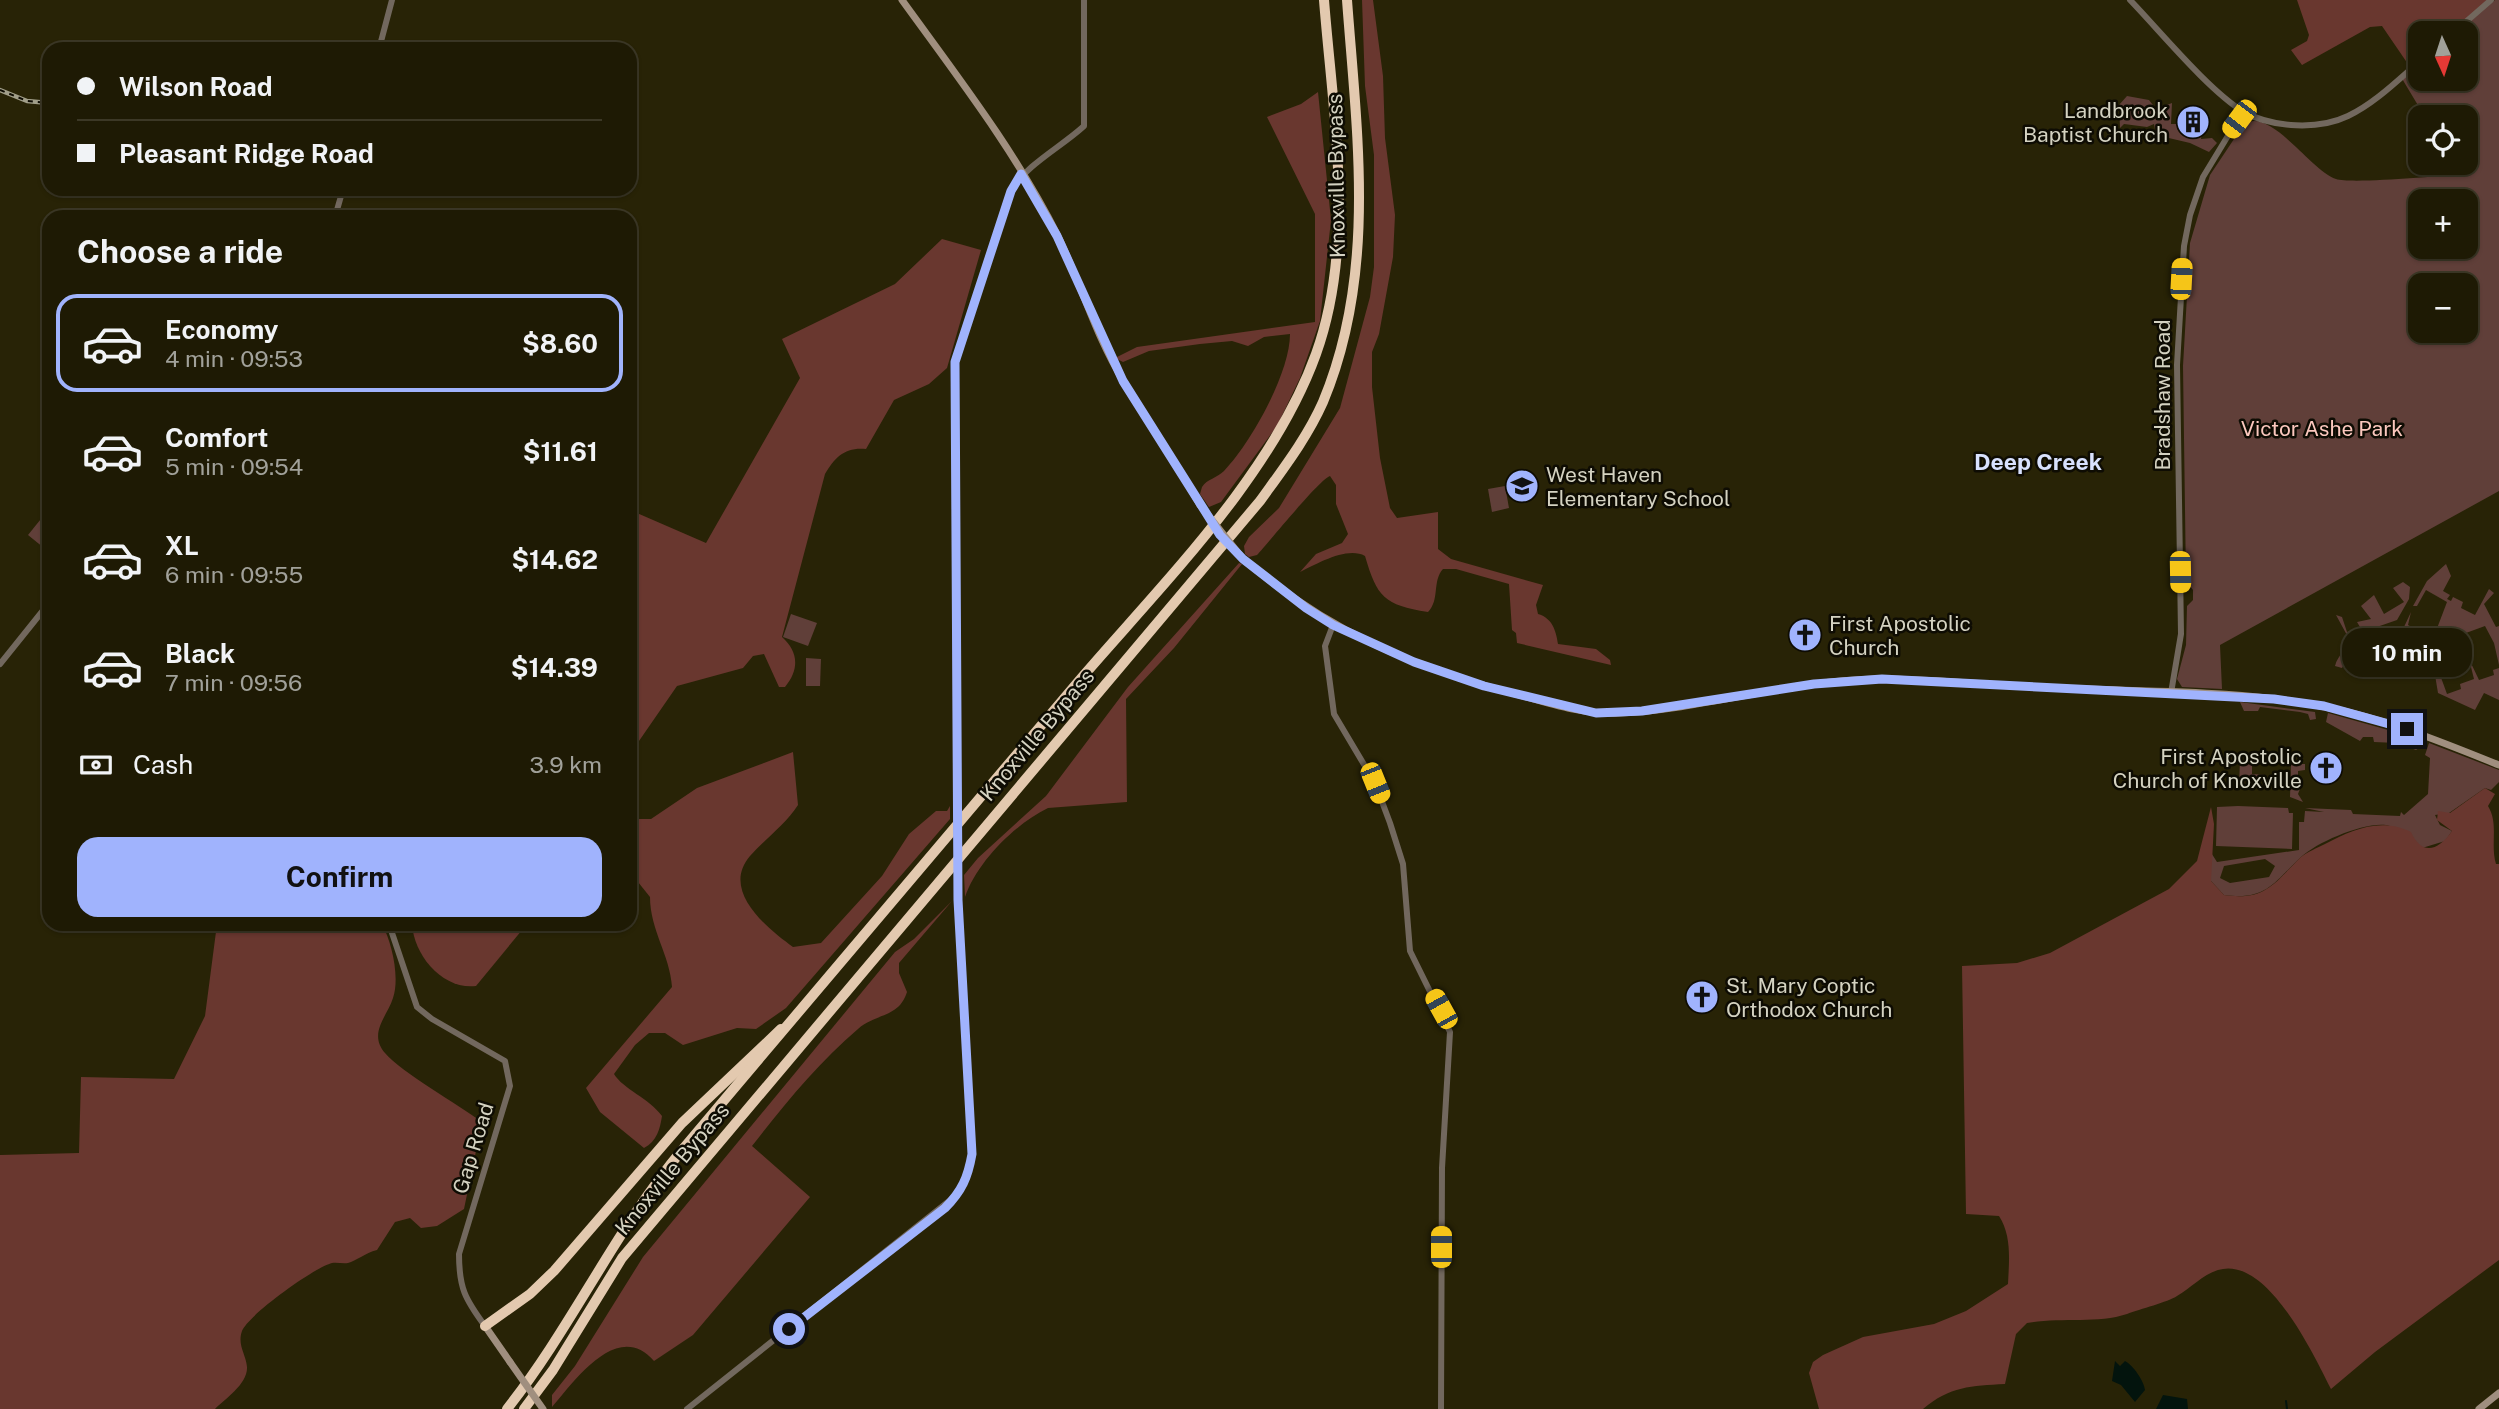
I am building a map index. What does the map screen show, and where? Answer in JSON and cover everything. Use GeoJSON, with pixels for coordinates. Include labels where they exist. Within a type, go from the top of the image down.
{"type":"FeatureCollection","features":[{"type":"Feature","properties":{"kind":"highway","name":"Knoxville Bypass"},"geometry":{"type":"LineString","coordinates":[[507,1409],[541,1364],[653,1186],[1243,486],[1275,442],[1299,399],[1318,349],[1331,296],[1338,245],[1336,153],[1327,38],[1321,0]]}},
{"type":"Feature","properties":{"kind":"highway","name":"Knoxville Bypass"},"geometry":{"type":"LineString","coordinates":[[524,1409],[553,1370],[622,1258],[1260,501],[1295,452],[1322,403],[1341,351],[1353,298],[1360,243],[1358,150],[1347,0]]}},
{"type":"Feature","properties":{"kind":"highway"},"geometry":{"type":"LineString","coordinates":[[485,1326],[530,1294],[554,1271],[682,1123],[777,1031],[796,1019]]}},
{"type":"Feature","properties":{"kind":"main road"},"geometry":{"type":"LineString","coordinates":[[902,0],[966,88],[1021,174],[1057,236],[1123,381],[1161,437],[1220,535],[1275,586],[1333,625],[1448,676],[1596,713],[1642,711],[1784,688],[1859,680],[2236,696],[2324,706],[2414,732],[2499,765]]}},
{"type":"Feature","properties":{"kind":"main road","name":"Gap Road"},"geometry":{"type":"LineString","coordinates":[[485,1326],[543,1409]]}},
{"type":"Feature","properties":{"kind":"main road"},"geometry":{"type":"LineString","coordinates":[[2479,1409],[2499,1393]]}},
{"type":"Feature","properties":{"kind":"street"},"geometry":{"type":"LineString","coordinates":[[381,42],[392,0]]}},
{"type":"Feature","properties":{"kind":"street"},"geometry":{"type":"LineString","coordinates":[[687,1409],[959,1193],[968,1175],[972,1154],[958,900],[956,797],[955,362],[1011,191],[1021,174],[1084,126],[1084,0]]}},
{"type":"Feature","properties":{"kind":"street"},"geometry":{"type":"LineString","coordinates":[[2130,0],[2213,86],[2244,111],[2268,120],[2298,125],[2336,121],[2368,104],[2408,71]]}},
{"type":"Feature","properties":{"kind":"street"},"geometry":{"type":"LineString","coordinates":[[2467,21],[2491,0]]}},
{"type":"Feature","properties":{"kind":"street","name":"Bradshaw Road"},"geometry":{"type":"LineString","coordinates":[[2171,693],[2181,634],[2177,365],[2184,246],[2190,215],[2203,177],[2244,111]]}},
{"type":"Feature","properties":{"kind":"street"},"geometry":{"type":"LineString","coordinates":[[0,664],[42,612]]}},
{"type":"Feature","properties":{"kind":"street"},"geometry":{"type":"LineString","coordinates":[[1333,625],[1325,646],[1335,714],[1375,783],[1390,823],[1403,864],[1410,951],[1441,1009],[1450,1032],[1442,1168],[1441,1409]]}},
{"type":"Feature","properties":{"kind":"street","name":"Gap Road"},"geometry":{"type":"LineString","coordinates":[[391,931],[417,1007],[432,1019],[505,1060],[509,1072],[510,1086],[459,1254],[459,1282],[467,1302],[485,1326]]}},
{"type":"Feature","properties":{"kind":"green space","name":"Victor Ashe Park"},"geometry":{"type":"Polygon","coordinates":[[[2495,0],[2499,0],[2499,491],[2220,645],[2222,689],[2182,687],[2177,679],[2186,645],[2187,606],[2193,600],[2193,590],[2186,581],[2183,366],[2190,243],[2210,175],[2244,124],[2255,121],[2278,132],[2314,164],[2336,179],[2376,180],[2478,175],[2478,105],[2418,105],[2409,91],[2478,91],[2478,21],[2469,21],[2495,0]]]}},
{"type":"Feature","properties":{"kind":"green space","name":"Victor Ashe Park"},"geometry":{"type":"Polygon","coordinates":[[[2408,71],[2408,89],[2401,77],[2408,71]]]}},
{"type":"Feature","properties":{"kind":"green space"},"geometry":{"type":"Polygon","coordinates":[[[2127,96],[2149,100],[2156,109],[2172,103],[2171,124],[2178,124],[2178,120],[2183,126],[2201,129],[2203,125],[2201,139],[2212,138],[2217,143],[2209,152],[2190,143],[2156,135],[2154,124],[2147,127],[2124,124],[2120,128],[2119,105],[2127,96]]]}},
{"type":"Feature","properties":{"kind":"green space"},"geometry":{"type":"Polygon","coordinates":[[[1505,486],[1509,508],[1492,512],[1488,489],[1505,486]]]}},
{"type":"Feature","properties":{"kind":"green space"},"geometry":{"type":"Polygon","coordinates":[[[42,518],[42,546],[28,535],[42,518]]]}},
{"type":"Feature","properties":{"kind":"green space"},"geometry":{"type":"Polygon","coordinates":[[[2446,564],[2451,576],[2443,591],[2450,595],[2447,599],[2451,601],[2453,597],[2463,602],[2461,608],[2475,615],[2489,589],[2494,593],[2484,604],[2496,627],[2499,626],[2499,665],[2494,643],[2485,626],[2455,637],[2460,657],[2451,636],[2444,639],[2445,643],[2430,648],[2435,667],[2423,644],[2404,627],[2411,612],[2408,625],[2428,636],[2432,629],[2436,631],[2447,602],[2426,590],[2417,606],[2413,606],[2427,581],[2446,564]]]}},
{"type":"Feature","properties":{"kind":"green space"},"geometry":{"type":"Polygon","coordinates":[[[2403,582],[2410,587],[2409,599],[2397,620],[2348,637],[2336,615],[2342,617],[2347,632],[2360,627],[2357,622],[2371,619],[2361,606],[2374,595],[2384,614],[2404,602],[2393,588],[2403,582]]]}},
{"type":"Feature","properties":{"kind":"green space"},"geometry":{"type":"Polygon","coordinates":[[[791,614],[817,623],[808,646],[783,637],[791,614]]]}},
{"type":"Feature","properties":{"kind":"green space"},"geometry":{"type":"Polygon","coordinates":[[[2388,630],[2399,631],[2420,649],[2416,651],[2411,647],[2403,651],[2397,637],[2386,645],[2392,659],[2388,661],[2380,645],[2359,654],[2365,672],[2350,670],[2351,665],[2344,664],[2342,668],[2335,666],[2338,658],[2349,647],[2364,638],[2388,630]]]}},
{"type":"Feature","properties":{"kind":"green space"},"geometry":{"type":"Polygon","coordinates":[[[806,658],[821,659],[820,686],[806,686],[806,658]]]}},
{"type":"Feature","properties":{"kind":"green space"},"geometry":{"type":"Polygon","coordinates":[[[2469,659],[2479,680],[2494,675],[2493,670],[2499,668],[2499,700],[2484,693],[2475,710],[2438,693],[2435,675],[2439,672],[2447,694],[2461,689],[2460,684],[2474,679],[2469,659]]]}},
{"type":"Feature","properties":{"kind":"green space"},"geometry":{"type":"Polygon","coordinates":[[[2240,702],[2315,712],[2316,719],[2310,720],[2308,714],[2300,712],[2260,707],[2258,711],[2244,711],[2240,702]]]}},
{"type":"Feature","properties":{"kind":"green space"},"geometry":{"type":"Polygon","coordinates":[[[2328,713],[2420,739],[2419,748],[2416,750],[2397,743],[2374,742],[2373,737],[2363,737],[2360,741],[2326,722],[2328,713]]]}},
{"type":"Feature","properties":{"kind":"green space"},"geometry":{"type":"Polygon","coordinates":[[[2429,743],[2499,770],[2499,782],[2491,790],[2485,788],[2449,813],[2435,815],[2440,825],[2452,831],[2445,841],[2422,848],[2391,826],[2377,825],[2341,834],[2318,845],[2301,857],[2276,882],[2260,892],[2239,896],[2224,895],[2211,881],[2210,851],[2217,862],[2299,850],[2299,822],[2304,822],[2305,811],[2324,812],[2305,808],[2400,816],[2401,812],[2404,815],[2428,794],[2430,758],[2425,755],[2429,743]],[[2265,859],[2224,866],[2220,878],[2230,883],[2269,877],[2275,866],[2265,859]]]}},
{"type":"Feature","properties":{"kind":"green space"},"geometry":{"type":"Polygon","coordinates":[[[2240,760],[2252,760],[2252,774],[2265,775],[2265,780],[2245,779],[2244,786],[2239,786],[2240,760]]]}},
{"type":"Feature","properties":{"kind":"green space"},"geometry":{"type":"Polygon","coordinates":[[[2291,764],[2305,764],[2305,770],[2298,771],[2298,785],[2301,786],[2298,794],[2303,802],[2290,797],[2291,764]]]}},
{"type":"Feature","properties":{"kind":"green space"},"geometry":{"type":"Polygon","coordinates":[[[2217,807],[2288,808],[2289,813],[2293,813],[2292,849],[2216,846],[2217,807]]]}},
{"type":"Feature","properties":{"kind":"shaded area"},"geometry":{"type":"Polygon","coordinates":[[[1362,0],[1373,0],[1383,76],[1385,138],[1395,215],[1393,257],[1379,334],[1372,352],[1372,387],[1380,458],[1390,508],[1397,518],[1438,512],[1438,549],[1451,559],[1543,585],[1536,605],[1538,614],[1553,625],[1558,644],[1596,649],[1610,660],[1611,665],[1517,643],[1516,633],[1512,630],[1509,584],[1456,569],[1443,569],[1438,579],[1434,602],[1428,612],[1401,606],[1384,597],[1374,581],[1365,556],[1358,553],[1332,557],[1300,572],[1316,554],[1342,543],[1348,534],[1336,504],[1336,485],[1330,476],[1257,555],[1249,557],[1245,554],[1244,546],[1249,537],[1279,508],[1340,408],[1370,297],[1374,267],[1374,155],[1365,86],[1362,0]]]}},
{"type":"Feature","properties":{"kind":"shaded area"},"geometry":{"type":"Polygon","coordinates":[[[2297,0],[2488,0],[2463,21],[2408,21],[2408,64],[2382,26],[2370,27],[2302,65],[2291,50],[2307,41],[2309,35],[2297,0]]]}},
{"type":"Feature","properties":{"kind":"shaded area"},"geometry":{"type":"Polygon","coordinates":[[[1318,92],[1331,220],[1320,321],[1300,378],[1277,426],[1221,502],[1209,507],[1200,494],[1202,487],[1235,459],[1257,426],[1283,368],[1290,334],[1264,337],[1248,346],[1232,341],[1149,351],[1123,362],[1115,358],[1137,347],[1315,322],[1315,214],[1267,117],[1301,104],[1318,92]]]}},
{"type":"Feature","properties":{"kind":"shaded area"},"geometry":{"type":"Polygon","coordinates":[[[942,239],[981,250],[947,368],[929,384],[894,400],[866,449],[841,454],[825,474],[782,637],[794,654],[795,667],[790,680],[785,687],[779,687],[764,654],[753,656],[743,668],[677,686],[637,744],[637,513],[706,543],[800,378],[782,339],[895,284],[942,239]]]}},
{"type":"Feature","properties":{"kind":"shaded area"},"geometry":{"type":"Polygon","coordinates":[[[1239,563],[1242,564],[1174,648],[1126,699],[1127,802],[1048,808],[1035,815],[999,845],[978,871],[965,897],[964,875],[978,858],[1046,796],[1128,687],[1239,563]]]}},
{"type":"Feature","properties":{"kind":"shaded area"},"geometry":{"type":"Polygon","coordinates":[[[793,752],[798,805],[750,856],[742,869],[741,882],[744,895],[760,920],[793,947],[821,943],[882,876],[909,834],[936,811],[947,811],[950,806],[950,819],[786,1008],[756,1029],[737,1028],[683,1045],[665,1033],[649,1033],[635,1045],[614,1074],[662,1116],[657,1134],[644,1148],[600,1112],[586,1088],[672,987],[668,964],[653,920],[650,897],[637,881],[637,819],[651,819],[697,788],[793,752]]]}},
{"type":"Feature","properties":{"kind":"shaded area"},"geometry":{"type":"Polygon","coordinates":[[[2485,788],[2495,794],[2488,806],[2493,820],[2494,857],[2496,864],[2499,864],[2499,1260],[2375,1352],[2331,1389],[2300,1332],[2271,1292],[2254,1277],[2236,1269],[2218,1270],[2173,1298],[2127,1314],[2103,1319],[2027,1323],[2016,1334],[2005,1384],[1971,1387],[1952,1392],[1923,1409],[1819,1409],[1809,1373],[1813,1362],[1823,1355],[1863,1337],[1934,1324],[1966,1311],[2008,1284],[2008,1240],[1999,1216],[1966,1214],[1962,966],[2017,963],[2050,953],[2169,889],[2197,861],[2211,807],[2214,824],[2211,881],[2224,895],[2238,896],[2250,895],[2268,888],[2306,853],[2366,827],[2400,828],[2411,832],[2415,840],[2425,848],[2436,846],[2452,831],[2437,820],[2438,811],[2450,813],[2485,788]]]}},
{"type":"Feature","properties":{"kind":"shaded area"},"geometry":{"type":"Polygon","coordinates":[[[952,901],[899,963],[899,973],[907,992],[903,1000],[893,1011],[865,1024],[843,1042],[802,1085],[752,1146],[810,1197],[693,1335],[654,1361],[640,1350],[626,1347],[612,1350],[585,1370],[552,1407],[552,1395],[575,1366],[643,1257],[895,952],[914,939],[952,901]]]}},
{"type":"Feature","properties":{"kind":"shaded area"},"geometry":{"type":"Polygon","coordinates":[[[216,931],[385,931],[392,950],[396,980],[393,998],[378,1032],[380,1046],[393,1061],[482,1122],[464,1209],[437,1226],[421,1228],[410,1218],[395,1222],[377,1250],[348,1263],[323,1266],[256,1314],[241,1336],[247,1367],[244,1379],[215,1409],[0,1409],[0,1155],[79,1153],[81,1077],[174,1079],[205,1016],[216,931]]]}},
{"type":"Feature","properties":{"kind":"shaded area"},"geometry":{"type":"Polygon","coordinates":[[[413,931],[521,931],[476,986],[464,986],[442,977],[424,959],[413,931]]]}},
{"type":"Feature","properties":{"kind":"shaded area"},"geometry":{"type":"Polygon","coordinates":[[[2115,1361],[2120,1366],[2125,1361],[2128,1363],[2143,1382],[2145,1390],[2135,1402],[2121,1385],[2112,1381],[2115,1361]]]}},
{"type":"Feature","properties":{"kind":"shaded area"},"geometry":{"type":"Polygon","coordinates":[[[2163,1395],[2187,1399],[2188,1409],[2156,1409],[2163,1395]]]}},
{"type":"Feature","properties":{"kind":"waterway"},"geometry":{"type":"LineString","coordinates":[[2286,1401],[2287,1409]]}},
{"type":"Feature","properties":{"kind":"railway"},"geometry":{"type":"LineString","coordinates":[[0,90],[27,101],[42,102]]}},
{"type":"Feature","properties":{"kind":"place","name":"Landbrook Baptist Church"},"geometry":{"type":"Point","coordinates":[2193,122]}},
{"type":"Feature","properties":{"kind":"place","name":"West Haven Elementary School"},"geometry":{"type":"Point","coordinates":[1522,486]}},
{"type":"Feature","properties":{"kind":"place","name":"First Apostolic Church"},"geometry":{"type":"Point","coordinates":[1805,635]}},
{"type":"Feature","properties":{"kind":"place","name":"First Apostolic Church of Knoxville"},"geometry":{"type":"Point","coordinates":[2326,768]}},
{"type":"Feature","properties":{"kind":"place","name":"St. Mary Coptic Orthodox Church"},"geometry":{"type":"Point","coordinates":[1702,997]}},
{"type":"Feature","properties":{"kind":"district","name":"Deep Creek"},"geometry":{"type":"Point","coordinates":[2038,461]}},
{"type":"Feature","properties":{"kind":"route"},"geometry":{"type":"LineString","coordinates":[[789,1329],[945,1208],[959,1193],[968,1175],[972,1154],[958,900],[956,797],[955,362],[979,282],[1011,191],[1021,174],[1057,236],[1123,381],[1220,535],[1275,586],[1333,625],[1448,676],[1575,710],[1596,713],[1642,711],[1814,684],[1882,679],[2274,699],[2324,706],[2407,729]]}}]}
